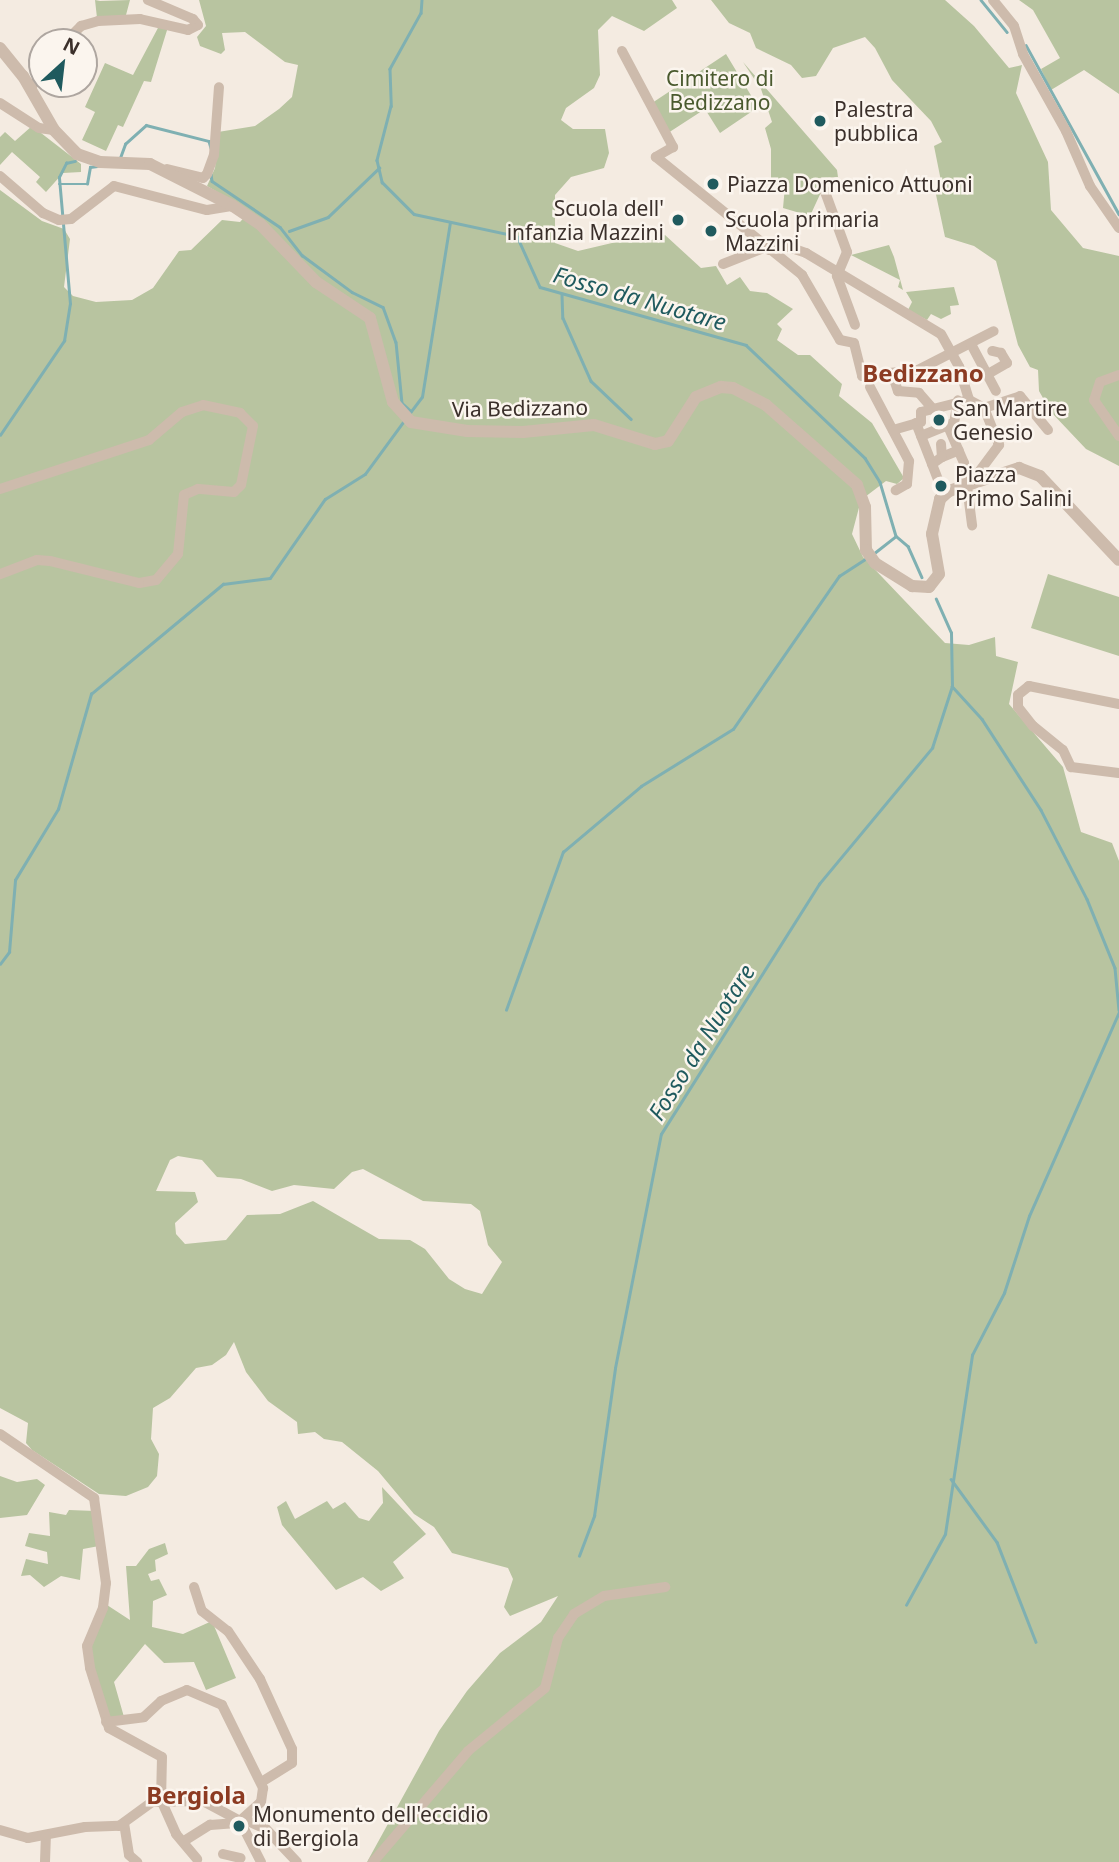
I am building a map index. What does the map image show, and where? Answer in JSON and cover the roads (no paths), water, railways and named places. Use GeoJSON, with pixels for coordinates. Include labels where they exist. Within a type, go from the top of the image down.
{"type":"FeatureCollection","features":[{"type":"Feature","properties":{"kind":"street"},"geometry":{"type":"LineString","coordinates":[[79,28],[98,21],[140,19],[188,30],[198,25],[148,0]]}},
{"type":"Feature","properties":{"kind":"street"},"geometry":{"type":"LineString","coordinates":[[993,0],[1014,26],[1090,186],[1119,228]]}},
{"type":"Feature","properties":{"kind":"street","name":"Via Bedizzano"},"geometry":{"type":"LineString","coordinates":[[0,48],[28,85]]}},
{"type":"Feature","properties":{"kind":"street"},"geometry":{"type":"LineString","coordinates":[[622,51],[673,147],[656,157],[802,275],[840,340],[856,338]]}},
{"type":"Feature","properties":{"kind":"street"},"geometry":{"type":"LineString","coordinates":[[167,169],[203,178],[207,174],[215,155],[219,87]]}},
{"type":"Feature","properties":{"kind":"street","name":"Via Bedizzano"},"geometry":{"type":"LineString","coordinates":[[36,98],[54,130],[87,159],[138,161],[167,169],[233,206],[260,224],[316,282],[370,318],[393,402],[411,422],[467,431],[523,432],[594,425],[654,444],[668,441],[696,397],[721,387],[733,388],[766,405],[861,492],[866,550],[875,563],[922,587],[933,585],[939,574],[932,534],[944,495]]}},
{"type":"Feature","properties":{"kind":"street"},"geometry":{"type":"LineString","coordinates":[[0,103],[39,128],[54,130]]}},
{"type":"Feature","properties":{"kind":"street"},"geometry":{"type":"LineString","coordinates":[[0,176],[43,213],[59,220],[71,219],[106,190],[124,186],[207,210],[233,206]]}},
{"type":"Feature","properties":{"kind":"street"},"geometry":{"type":"LineString","coordinates":[[824,189],[847,252],[838,273],[856,338],[862,376],[893,376],[953,356],[994,331]]}},
{"type":"Feature","properties":{"kind":"street"},"geometry":{"type":"LineString","coordinates":[[723,264],[780,244],[794,248],[934,329],[953,356],[964,398],[951,424],[921,436]]}},
{"type":"Feature","properties":{"kind":"street"},"geometry":{"type":"LineString","coordinates":[[971,344],[996,391]]}},
{"type":"Feature","properties":{"kind":"street"},"geometry":{"type":"LineString","coordinates":[[988,374],[1007,363],[1001,354],[992,351]]}},
{"type":"Feature","properties":{"kind":"street"},"geometry":{"type":"LineString","coordinates":[[1119,375],[1100,382],[1094,400],[1119,436]]}},
{"type":"Feature","properties":{"kind":"street"},"geometry":{"type":"LineString","coordinates":[[893,376],[898,390],[910,391],[927,398],[921,436],[944,495],[1019,468],[1032,470],[1117,554]]}},
{"type":"Feature","properties":{"kind":"street"},"geometry":{"type":"LineString","coordinates":[[870,387],[910,465],[907,484],[896,490]]}},
{"type":"Feature","properties":{"kind":"street"},"geometry":{"type":"LineString","coordinates":[[984,408],[1020,396],[1048,430]]}},
{"type":"Feature","properties":{"kind":"street"},"geometry":{"type":"LineString","coordinates":[[893,430],[964,398],[984,408],[997,432],[999,444],[968,485]]}},
{"type":"Feature","properties":{"kind":"street"},"geometry":{"type":"LineString","coordinates":[[0,489],[149,440],[182,412],[202,405],[240,412],[253,426],[244,477],[234,492],[198,489],[184,495],[178,554],[156,580],[139,583],[37,560],[0,574]]}},
{"type":"Feature","properties":{"kind":"street"},"geometry":{"type":"LineString","coordinates":[[951,424],[968,485],[972,525]]}},
{"type":"Feature","properties":{"kind":"street"},"geometry":{"type":"LineString","coordinates":[[941,444],[942,457]]}},
{"type":"Feature","properties":{"kind":"street"},"geometry":{"type":"LineString","coordinates":[[932,464],[959,450]]}},
{"type":"Feature","properties":{"kind":"street"},"geometry":{"type":"LineString","coordinates":[[1119,704],[1029,686],[1018,695],[1018,707],[1033,726],[1063,750],[1071,767],[1119,773]]}},
{"type":"Feature","properties":{"kind":"street"},"geometry":{"type":"LineString","coordinates":[[0,1434],[87,1491],[95,1502],[106,1583],[103,1608],[87,1646],[106,1722],[114,1732],[160,1754],[164,1768],[161,1800],[180,1838],[197,1859]]}},
{"type":"Feature","properties":{"kind":"street"},"geometry":{"type":"LineString","coordinates":[[194,1587],[202,1611],[228,1631],[256,1671],[292,1749],[292,1763],[261,1782]]}},
{"type":"Feature","properties":{"kind":"street"},"geometry":{"type":"LineString","coordinates":[[373,1862],[468,1751],[545,1688],[558,1637],[574,1614],[604,1597],[665,1587]]}},
{"type":"Feature","properties":{"kind":"street"},"geometry":{"type":"LineString","coordinates":[[106,1722],[144,1717],[161,1701],[187,1690],[225,1707],[261,1782],[261,1802],[240,1821],[206,1827],[180,1838]]}},
{"type":"Feature","properties":{"kind":"street"},"geometry":{"type":"LineString","coordinates":[[0,1830],[13,1830],[22,1838],[46,1835],[124,1823],[146,1805],[161,1800],[212,1803],[240,1821],[266,1829],[297,1862]]}},
{"type":"Feature","properties":{"kind":"street"},"geometry":{"type":"LineString","coordinates":[[240,1821],[261,1862]]}},
{"type":"Feature","properties":{"kind":"street"},"geometry":{"type":"LineString","coordinates":[[124,1823],[130,1855],[137,1862]]}},
{"type":"Feature","properties":{"kind":"street"},"geometry":{"type":"LineString","coordinates":[[45,1862],[46,1835]]}},
{"type":"Feature","properties":{"kind":"street"},"geometry":{"type":"LineString","coordinates":[[223,1854],[241,1858]]}},
{"type":"Feature","properties":{"kind":"waterway","name":"Fosso da Nuotare"},"geometry":{"type":"LineString","coordinates":[[422,0],[421,13],[390,69],[391,106],[377,160],[382,182],[414,214],[517,236],[540,287],[746,345],[865,458],[880,482],[896,536],[908,546],[922,577]]}},
{"type":"Feature","properties":{"kind":"waterway"},"geometry":{"type":"LineString","coordinates":[[981,0],[1007,32]]}},
{"type":"Feature","properties":{"kind":"waterway"},"geometry":{"type":"LineString","coordinates":[[1026,45],[1119,214]]}},
{"type":"Feature","properties":{"kind":"waterway"},"geometry":{"type":"LineString","coordinates":[[120,158],[125,144],[146,125],[209,141],[211,148]]}},
{"type":"Feature","properties":{"kind":"waterway"},"geometry":{"type":"LineString","coordinates":[[0,435],[64,341],[70,304],[59,177],[66,163],[75,161]]}},
{"type":"Feature","properties":{"kind":"waterway"},"geometry":{"type":"LineString","coordinates":[[59,184],[87,184],[90,167],[97,166]]}},
{"type":"Feature","properties":{"kind":"waterway"},"geometry":{"type":"LineString","coordinates":[[289,231],[328,217],[379,168]]}},
{"type":"Feature","properties":{"kind":"waterway"},"geometry":{"type":"LineString","coordinates":[[211,174],[212,181],[280,227],[302,255],[352,292],[383,307],[396,342],[402,403],[411,411]]}},
{"type":"Feature","properties":{"kind":"waterway"},"geometry":{"type":"LineString","coordinates":[[409,414],[422,397],[450,223]]}},
{"type":"Feature","properties":{"kind":"waterway"},"geometry":{"type":"LineString","coordinates":[[562,295],[563,318],[591,381],[631,419]]}},
{"type":"Feature","properties":{"kind":"waterway"},"geometry":{"type":"LineString","coordinates":[[0,964],[9,952],[15,880],[58,809],[91,694],[223,584],[270,578],[325,499],[365,474],[403,422]]}},
{"type":"Feature","properties":{"kind":"waterway"},"geometry":{"type":"LineString","coordinates":[[873,554],[895,537]]}},
{"type":"Feature","properties":{"kind":"waterway"},"geometry":{"type":"LineString","coordinates":[[506,1010],[563,852],[641,786],[733,729],[839,576],[867,558]]}},
{"type":"Feature","properties":{"kind":"waterway","name":"Fosso da Nuotare"},"geometry":{"type":"LineString","coordinates":[[579,1556],[594,1516],[615,1368],[661,1134],[819,884],[932,748],[952,686],[951,633],[936,599]]}},
{"type":"Feature","properties":{"kind":"waterway"},"geometry":{"type":"LineString","coordinates":[[952,686],[982,719],[1041,810],[1087,899],[1115,968],[1119,1010]]}},
{"type":"Feature","properties":{"kind":"waterway"},"geometry":{"type":"LineString","coordinates":[[906,1605],[945,1534],[972,1355],[1004,1293],[1029,1216],[1119,1012]]}},
{"type":"Feature","properties":{"kind":"waterway"},"geometry":{"type":"LineString","coordinates":[[951,1479],[997,1542],[1036,1642]]}},
{"type":"Feature","properties":{"kind":"place","name":"Palestra pubblica"},"geometry":{"type":"Point","coordinates":[820,121]}},
{"type":"Feature","properties":{"kind":"place","name":"Piazza Domenico Attuoni"},"geometry":{"type":"Point","coordinates":[713,184]}},
{"type":"Feature","properties":{"kind":"place","name":"Scuola dell' infanzia Mazzini"},"geometry":{"type":"Point","coordinates":[678,220]}},
{"type":"Feature","properties":{"kind":"place","name":"Scuola primaria Mazzini"},"geometry":{"type":"Point","coordinates":[711,231]}},
{"type":"Feature","properties":{"kind":"place","name":"San Martire Genesio"},"geometry":{"type":"Point","coordinates":[939,420]}},
{"type":"Feature","properties":{"kind":"place","name":"Piazza Primo Salini"},"geometry":{"type":"Point","coordinates":[941,486]}},
{"type":"Feature","properties":{"kind":"place","name":"Monumento dell'eccidio di Bergiola"},"geometry":{"type":"Point","coordinates":[239,1826]}},
{"type":"Feature","properties":{"kind":"district","name":"Bedizzano"},"geometry":{"type":"Point","coordinates":[923,373]}},
{"type":"Feature","properties":{"kind":"district","name":"Bergiola"},"geometry":{"type":"Point","coordinates":[196,1795]}},
{"type":"Feature","properties":{"kind":"park label","name":"Cimitero di Bedizzano"},"geometry":{"type":"Point","coordinates":[720,90]}}]}
